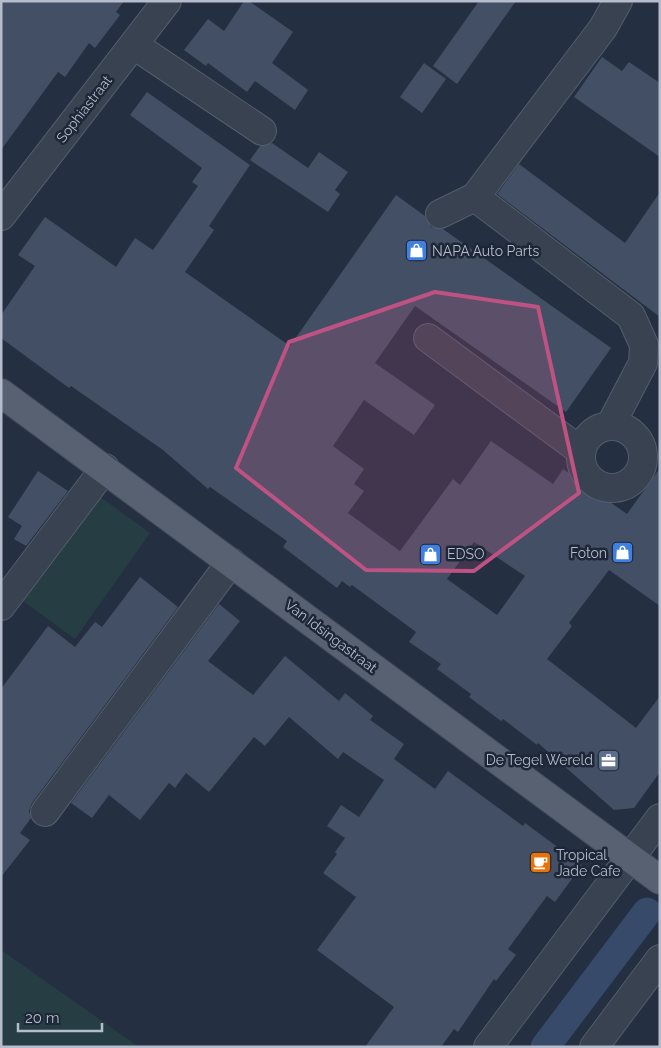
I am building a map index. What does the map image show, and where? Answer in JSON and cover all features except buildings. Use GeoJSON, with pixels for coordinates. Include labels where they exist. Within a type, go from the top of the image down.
{"type":"FeatureCollection","features":[{"type":"Feature","properties":{"kind":"main road","name":"Van Idsingastraat"},"geometry":{"type":"LineString","coordinates":[[1,393],[660,880]]}},
{"type":"Feature","properties":{"kind":"street","name":"Sophiastraat"},"geometry":{"type":"LineString","coordinates":[[1,216],[167,1]]}},
{"type":"Feature","properties":{"kind":"street"},"geometry":{"type":"LineString","coordinates":[[440,214],[475,197],[603,28],[618,1]]}},
{"type":"Feature","properties":{"kind":"street"},"geometry":{"type":"LineString","coordinates":[[134,44],[262,131]]}},
{"type":"Feature","properties":{"kind":"street"},"geometry":{"type":"LineString","coordinates":[[475,197],[631,316],[644,344],[643,363],[610,426]]}},
{"type":"Feature","properties":{"kind":"street"},"geometry":{"type":"LineString","coordinates":[[428,338],[581,451]]}},
{"type":"Feature","properties":{"kind":"street"},"geometry":{"type":"LineString","coordinates":[[610,426],[629,430],[651,458],[630,484],[620,488],[609,489],[590,480],[583,472],[581,451],[591,433],[600,428],[610,426]]}},
{"type":"Feature","properties":{"kind":"street"},"geometry":{"type":"LineString","coordinates":[[1,606],[105,468]]}},
{"type":"Feature","properties":{"kind":"street"},"geometry":{"type":"LineString","coordinates":[[45,812],[231,562]]}},
{"type":"Feature","properties":{"kind":"street"},"geometry":{"type":"LineString","coordinates":[[488,1047],[660,818]]}},
{"type":"Feature","properties":{"kind":"street"},"geometry":{"type":"LineString","coordinates":[[594,1047],[660,958]]}},
{"type":"Feature","properties":{"kind":"highlighted area"},"geometry":{"type":"Polygon","coordinates":[[[435,292],[538,307],[579,493],[474,571],[366,570],[236,468],[289,342],[435,292]]]}},
{"type":"Feature","properties":{"kind":"green space"},"geometry":{"type":"Polygon","coordinates":[[[95,493],[150,533],[75,639],[19,598],[95,493]]]}},
{"type":"Feature","properties":{"kind":"green space"},"geometry":{"type":"Polygon","coordinates":[[[1,950],[139,1047],[1,1047],[1,950]]]}},
{"type":"Feature","properties":{"kind":"waterway"},"geometry":{"type":"LineString","coordinates":[[545,1047],[647,912]]}},
{"type":"Feature","properties":{"kind":"place","name":"NAPA Auto Parts"},"geometry":{"type":"Point","coordinates":[416,251]}},
{"type":"Feature","properties":{"kind":"place","name":"Foton"},"geometry":{"type":"Point","coordinates":[623,553]}},
{"type":"Feature","properties":{"kind":"place","name":"EDSO"},"geometry":{"type":"Point","coordinates":[431,554]}},
{"type":"Feature","properties":{"kind":"place","name":"De Tegel Wereld"},"geometry":{"type":"Point","coordinates":[609,760]}},
{"type":"Feature","properties":{"kind":"place","name":"Tropical Jade Cafe"},"geometry":{"type":"Point","coordinates":[540,863]}}]}
